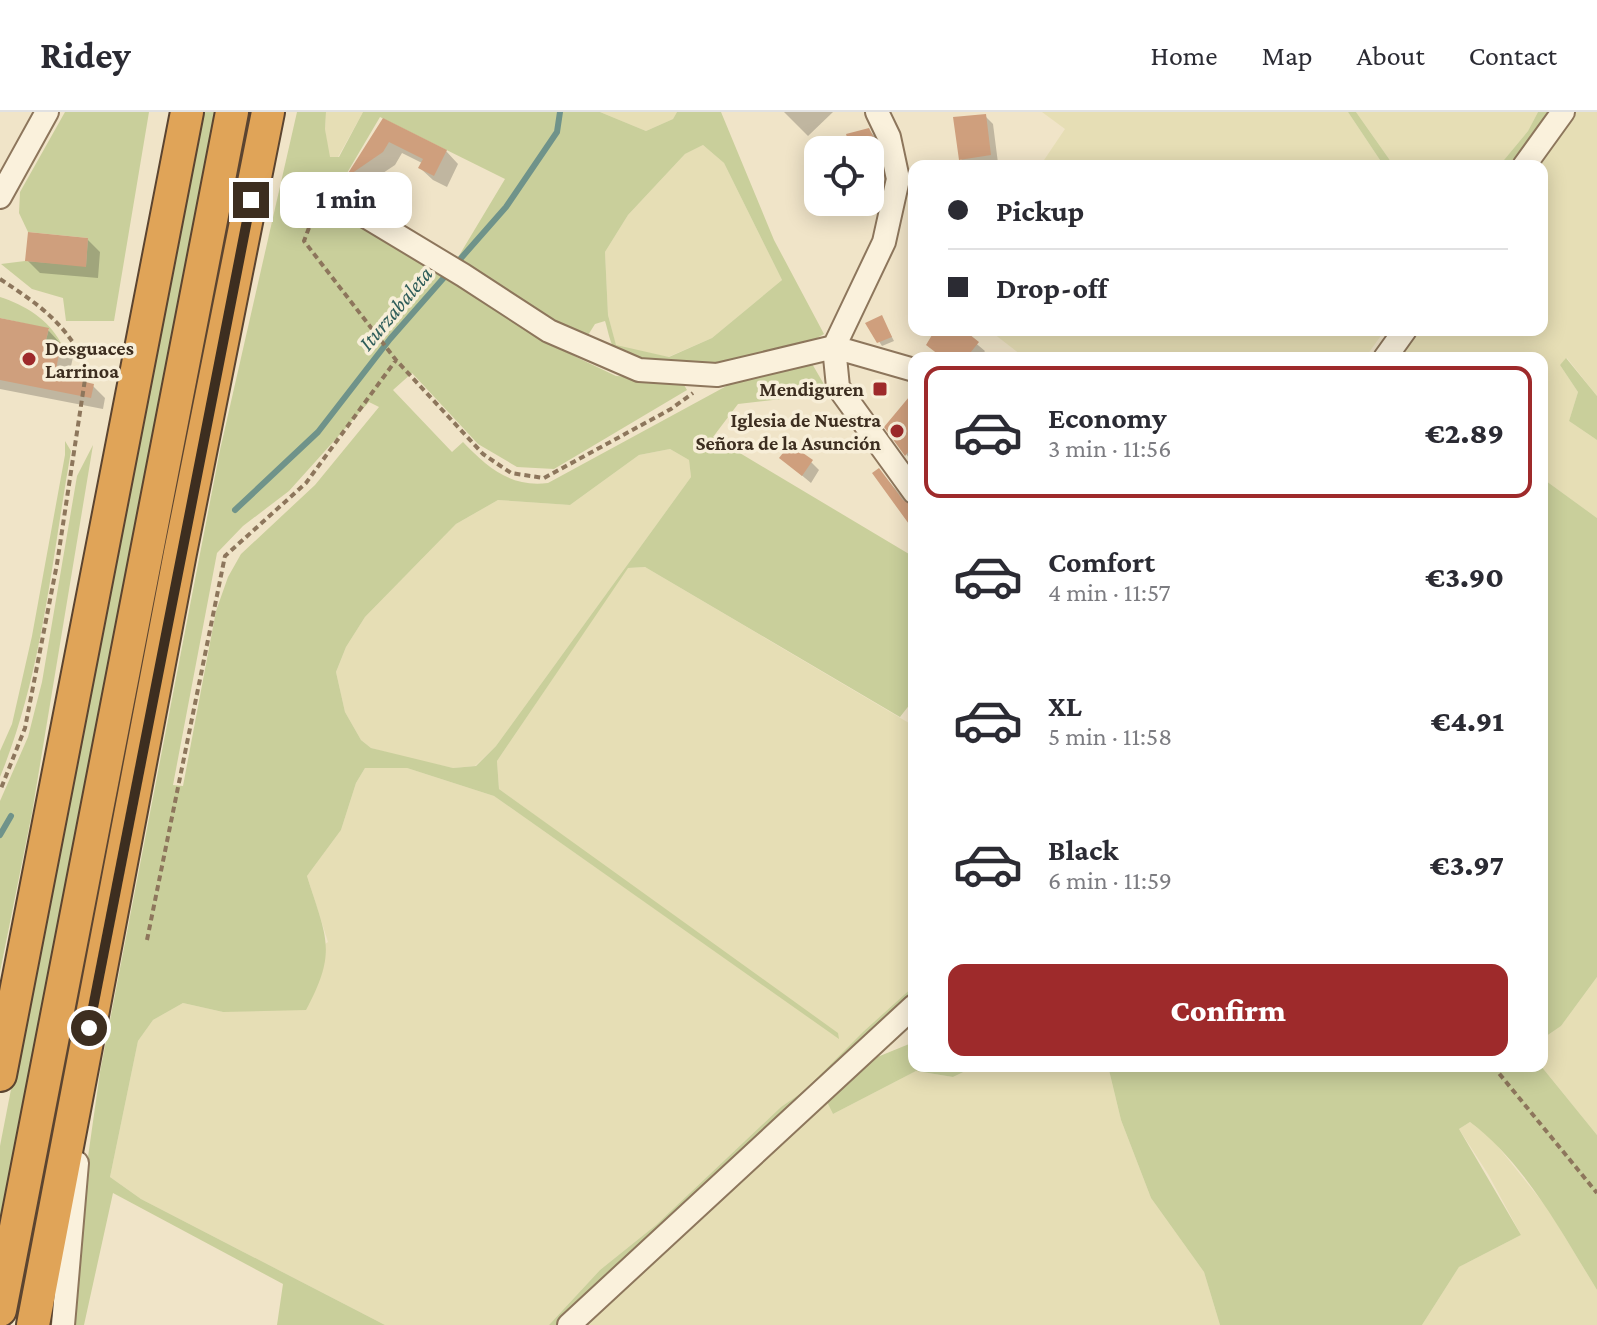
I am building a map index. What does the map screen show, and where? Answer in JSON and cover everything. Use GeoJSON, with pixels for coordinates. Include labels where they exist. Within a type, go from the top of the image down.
{"type":"FeatureCollection","features":[{"type":"Feature","properties":{"kind":"highway"},"geometry":{"type":"LineString","coordinates":[[0,1075],[187,112]]}},
{"type":"Feature","properties":{"kind":"highway"},"geometry":{"type":"LineString","coordinates":[[0,1310],[232,112]]}},
{"type":"Feature","properties":{"kind":"highway"},"geometry":{"type":"LineString","coordinates":[[33,1325],[268,112]]}},
{"type":"Feature","properties":{"kind":"street"},"geometry":{"type":"LineString","coordinates":[[0,197],[47,112]]}},
{"type":"Feature","properties":{"kind":"street"},"geometry":{"type":"LineString","coordinates":[[877,112],[889,137],[898,179],[884,242],[834,347],[838,387],[908,484]]}},
{"type":"Feature","properties":{"kind":"street"},"geometry":{"type":"LineString","coordinates":[[1528,160],[1563,112]]}},
{"type":"Feature","properties":{"kind":"street"},"geometry":{"type":"LineString","coordinates":[[322,190],[549,331],[639,370],[717,375],[834,347],[908,368]]}},
{"type":"Feature","properties":{"kind":"street"},"geometry":{"type":"LineString","coordinates":[[569,1325],[908,1012]]}},
{"type":"Feature","properties":{"kind":"street"},"geometry":{"type":"LineString","coordinates":[[63,1325],[89,1028]]}},
{"type":"Feature","properties":{"kind":"path"},"geometry":{"type":"LineString","coordinates":[[322,190],[304,241],[396,360],[483,454],[511,473],[544,478],[671,409],[717,375]]}},
{"type":"Feature","properties":{"kind":"path"},"geometry":{"type":"LineString","coordinates":[[0,279],[39,305],[73,338],[87,366],[57,564],[25,728],[0,791]]}},
{"type":"Feature","properties":{"kind":"path"},"geometry":{"type":"LineString","coordinates":[[147,940],[225,556],[306,483],[396,360]]}},
{"type":"Feature","properties":{"kind":"path"},"geometry":{"type":"LineString","coordinates":[[1498,1072],[1597,1193]]}},
{"type":"Feature","properties":{"kind":"shaded area"},"geometry":{"type":"Polygon","coordinates":[[[326,112],[363,112],[338,157],[329,157],[326,112]]]}},
{"type":"Feature","properties":{"kind":"shaded area"},"geometry":{"type":"Polygon","coordinates":[[[600,112],[677,112],[673,119],[646,131],[600,112]]]}},
{"type":"Feature","properties":{"kind":"shaded area"},"geometry":{"type":"Polygon","coordinates":[[[1042,112],[1348,112],[1380,160],[1044,160],[1065,129],[1042,112]]]}},
{"type":"Feature","properties":{"kind":"shaded area"},"geometry":{"type":"Polygon","coordinates":[[[1356,112],[1538,112],[1528,131],[1504,160],[1390,160],[1356,112]]]}},
{"type":"Feature","properties":{"kind":"shaded area"},"geometry":{"type":"Polygon","coordinates":[[[1574,112],[1597,112],[1597,396],[1567,358],[1560,365],[1578,392],[1569,421],[1597,440],[1597,518],[1548,482],[1548,352],[1401,352],[1413,336],[1548,336],[1548,160],[1540,160],[1574,112]]]}},
{"type":"Feature","properties":{"kind":"shaded area"},"geometry":{"type":"Polygon","coordinates":[[[703,145],[724,163],[782,280],[712,338],[668,357],[616,346],[608,315],[605,252],[628,215],[685,154],[703,145]]]}},
{"type":"Feature","properties":{"kind":"shaded area"},"geometry":{"type":"Polygon","coordinates":[[[997,336],[1381,336],[1369,352],[1017,352],[997,336]]]}},
{"type":"Feature","properties":{"kind":"shaded area"},"geometry":{"type":"Polygon","coordinates":[[[670,449],[689,460],[691,477],[496,746],[475,766],[453,768],[407,758],[371,748],[361,740],[345,712],[336,672],[346,647],[365,617],[456,524],[498,500],[570,505],[639,455],[670,449]]]}},
{"type":"Feature","properties":{"kind":"shaded area"},"geometry":{"type":"Polygon","coordinates":[[[645,567],[908,722],[908,993],[656,1225],[600,1270],[549,1325],[385,1325],[141,1199],[110,1177],[138,1041],[153,1020],[183,1003],[223,1012],[328,942],[307,876],[341,830],[356,783],[365,768],[407,768],[494,796],[839,1038],[499,789],[497,761],[627,568],[645,567]]]}},
{"type":"Feature","properties":{"kind":"shaded area"},"geometry":{"type":"Polygon","coordinates":[[[1597,977],[1597,1135],[1546,1072],[1548,1035],[1561,1026],[1597,977]]]}},
{"type":"Feature","properties":{"kind":"shaded area"},"geometry":{"type":"Polygon","coordinates":[[[914,1072],[953,1077],[963,1072],[1109,1072],[1121,1120],[1151,1198],[1204,1272],[1220,1325],[588,1325],[825,1098],[833,1114],[914,1072]]]}},
{"type":"Feature","properties":{"kind":"shaded area"},"geometry":{"type":"Polygon","coordinates":[[[1470,1122],[1492,1139],[1548,1209],[1597,1290],[1597,1325],[1422,1325],[1459,1267],[1521,1235],[1459,1129],[1470,1122]]]}},
{"type":"Feature","properties":{"kind":"green space"},"geometry":{"type":"Polygon","coordinates":[[[65,112],[149,112],[114,321],[66,321],[63,298],[32,289],[1,264],[25,261],[86,266],[88,238],[28,232],[19,213],[20,192],[65,112]]]}},
{"type":"Feature","properties":{"kind":"green space"},"geometry":{"type":"Polygon","coordinates":[[[201,112],[220,112],[0,1232],[0,1146],[201,112]]]}},
{"type":"Feature","properties":{"kind":"green space"},"geometry":{"type":"Polygon","coordinates":[[[297,112],[326,112],[325,129],[330,157],[339,157],[363,112],[600,112],[646,131],[673,119],[677,112],[721,112],[774,240],[824,334],[805,344],[762,357],[716,363],[627,359],[613,347],[605,321],[595,324],[585,340],[457,259],[505,179],[380,117],[347,173],[335,174],[316,195],[574,356],[616,376],[681,380],[687,390],[554,469],[517,467],[478,444],[412,373],[393,390],[452,452],[463,442],[481,460],[511,479],[548,483],[732,383],[811,362],[825,386],[816,395],[738,404],[713,437],[908,553],[908,707],[900,717],[645,567],[628,568],[497,761],[499,789],[838,1033],[839,1039],[494,796],[407,768],[365,768],[356,783],[341,830],[307,876],[326,944],[322,973],[306,1010],[223,1012],[183,1003],[153,1020],[138,1041],[110,1177],[141,1199],[385,1325],[277,1325],[283,1284],[113,1193],[84,1325],[72,1325],[87,1164],[100,1072],[220,450],[297,112]],[[703,145],[685,154],[628,215],[605,252],[608,315],[616,345],[669,357],[712,338],[782,280],[724,163],[703,145]],[[369,402],[289,491],[243,526],[217,553],[173,785],[183,786],[216,611],[228,577],[241,554],[315,485],[379,407],[369,402]],[[670,449],[639,455],[570,505],[498,500],[456,524],[365,617],[346,647],[336,672],[345,712],[361,740],[371,748],[453,768],[476,766],[496,746],[691,477],[689,460],[670,449]]]}},
{"type":"Feature","properties":{"kind":"green space"},"geometry":{"type":"Polygon","coordinates":[[[1348,112],[1356,112],[1390,160],[1380,160],[1348,112]]]}},
{"type":"Feature","properties":{"kind":"green space"},"geometry":{"type":"Polygon","coordinates":[[[1538,112],[1553,112],[1518,160],[1504,160],[1528,131],[1538,112]]]}},
{"type":"Feature","properties":{"kind":"green space"},"geometry":{"type":"Polygon","coordinates":[[[0,297],[35,314],[50,327],[61,343],[46,340],[49,329],[0,318],[0,297]]]}},
{"type":"Feature","properties":{"kind":"green space"},"geometry":{"type":"Polygon","coordinates":[[[1566,358],[1597,396],[1597,440],[1569,421],[1578,392],[1560,365],[1566,358]]]}},
{"type":"Feature","properties":{"kind":"green space"},"geometry":{"type":"Polygon","coordinates":[[[65,441],[71,451],[36,658],[0,777],[0,751],[12,724],[32,636],[65,441]]]}},
{"type":"Feature","properties":{"kind":"green space"},"geometry":{"type":"Polygon","coordinates":[[[93,445],[32,813],[0,972],[0,801],[28,737],[42,682],[77,476],[93,445]]]}},
{"type":"Feature","properties":{"kind":"green space"},"geometry":{"type":"Polygon","coordinates":[[[1548,482],[1597,518],[1597,977],[1561,1026],[1548,1035],[1548,482]]]}},
{"type":"Feature","properties":{"kind":"green space"},"geometry":{"type":"Polygon","coordinates":[[[908,991],[908,1001],[559,1325],[549,1325],[600,1270],[656,1225],[781,1107],[804,1091],[908,991]]]}},
{"type":"Feature","properties":{"kind":"green space"},"geometry":{"type":"Polygon","coordinates":[[[908,1044],[908,1072],[914,1072],[833,1114],[825,1098],[870,1060],[908,1044]]]}},
{"type":"Feature","properties":{"kind":"green space"},"geometry":{"type":"Polygon","coordinates":[[[922,1072],[963,1072],[953,1077],[922,1072]]]}},
{"type":"Feature","properties":{"kind":"green space"},"geometry":{"type":"Polygon","coordinates":[[[1109,1072],[1546,1072],[1597,1135],[1597,1290],[1525,1178],[1470,1122],[1459,1129],[1521,1235],[1459,1267],[1422,1325],[1220,1325],[1204,1272],[1151,1198],[1121,1120],[1109,1072]]]}},
{"type":"Feature","properties":{"kind":"building"},"geometry":{"type":"Polygon","coordinates":[[[986,114],[991,155],[959,160],[953,117],[986,114]]]}},
{"type":"Feature","properties":{"kind":"building"},"geometry":{"type":"Polygon","coordinates":[[[383,118],[447,150],[434,176],[418,168],[423,159],[389,142],[383,152],[345,178],[383,118]]]}},
{"type":"Feature","properties":{"kind":"building"},"geometry":{"type":"Polygon","coordinates":[[[869,128],[873,136],[847,136],[869,128]]]}},
{"type":"Feature","properties":{"kind":"building"},"geometry":{"type":"Polygon","coordinates":[[[28,232],[88,238],[86,267],[25,261],[28,232]]]}},
{"type":"Feature","properties":{"kind":"building"},"geometry":{"type":"Polygon","coordinates":[[[882,315],[892,337],[877,343],[865,323],[882,315]]]}},
{"type":"Feature","properties":{"kind":"building","name":"Desguaces Larrinoa"},"geometry":{"type":"Polygon","coordinates":[[[0,318],[49,328],[46,340],[61,343],[55,375],[94,384],[91,398],[0,380],[0,318]]]}},
{"type":"Feature","properties":{"kind":"building"},"geometry":{"type":"Polygon","coordinates":[[[931,336],[972,336],[979,342],[971,352],[935,352],[926,345],[931,336]]]}},
{"type":"Feature","properties":{"kind":"building"},"geometry":{"type":"Polygon","coordinates":[[[908,398],[908,452],[905,456],[884,427],[908,398]]]}},
{"type":"Feature","properties":{"kind":"building"},"geometry":{"type":"Polygon","coordinates":[[[790,444],[813,460],[802,476],[779,458],[790,444]]]}},
{"type":"Feature","properties":{"kind":"building"},"geometry":{"type":"Polygon","coordinates":[[[879,468],[908,503],[908,523],[872,473],[879,468]]]}},
{"type":"Feature","properties":{"kind":"waterway","name":"Iturzabaleta"},"geometry":{"type":"LineString","coordinates":[[235,510],[318,432],[390,339],[506,207],[557,132],[560,112]]}},
{"type":"Feature","properties":{"kind":"waterway","name":"Iturzabaleta"},"geometry":{"type":"LineString","coordinates":[[0,835],[11,816]]}},
{"type":"Feature","properties":{"kind":"place","name":"Desguaces Larrinoa"},"geometry":{"type":"Point","coordinates":[29,359]}},
{"type":"Feature","properties":{"kind":"place","name":"Mendiguren"},"geometry":{"type":"Point","coordinates":[880,389]}},
{"type":"Feature","properties":{"kind":"place","name":"Iglesia de Nuestra Señora de la Asunción"},"geometry":{"type":"Point","coordinates":[897,431]}},
{"type":"Feature","properties":{"kind":"route"},"geometry":{"type":"LineString","coordinates":[[89,1028],[251,200]]}}]}
